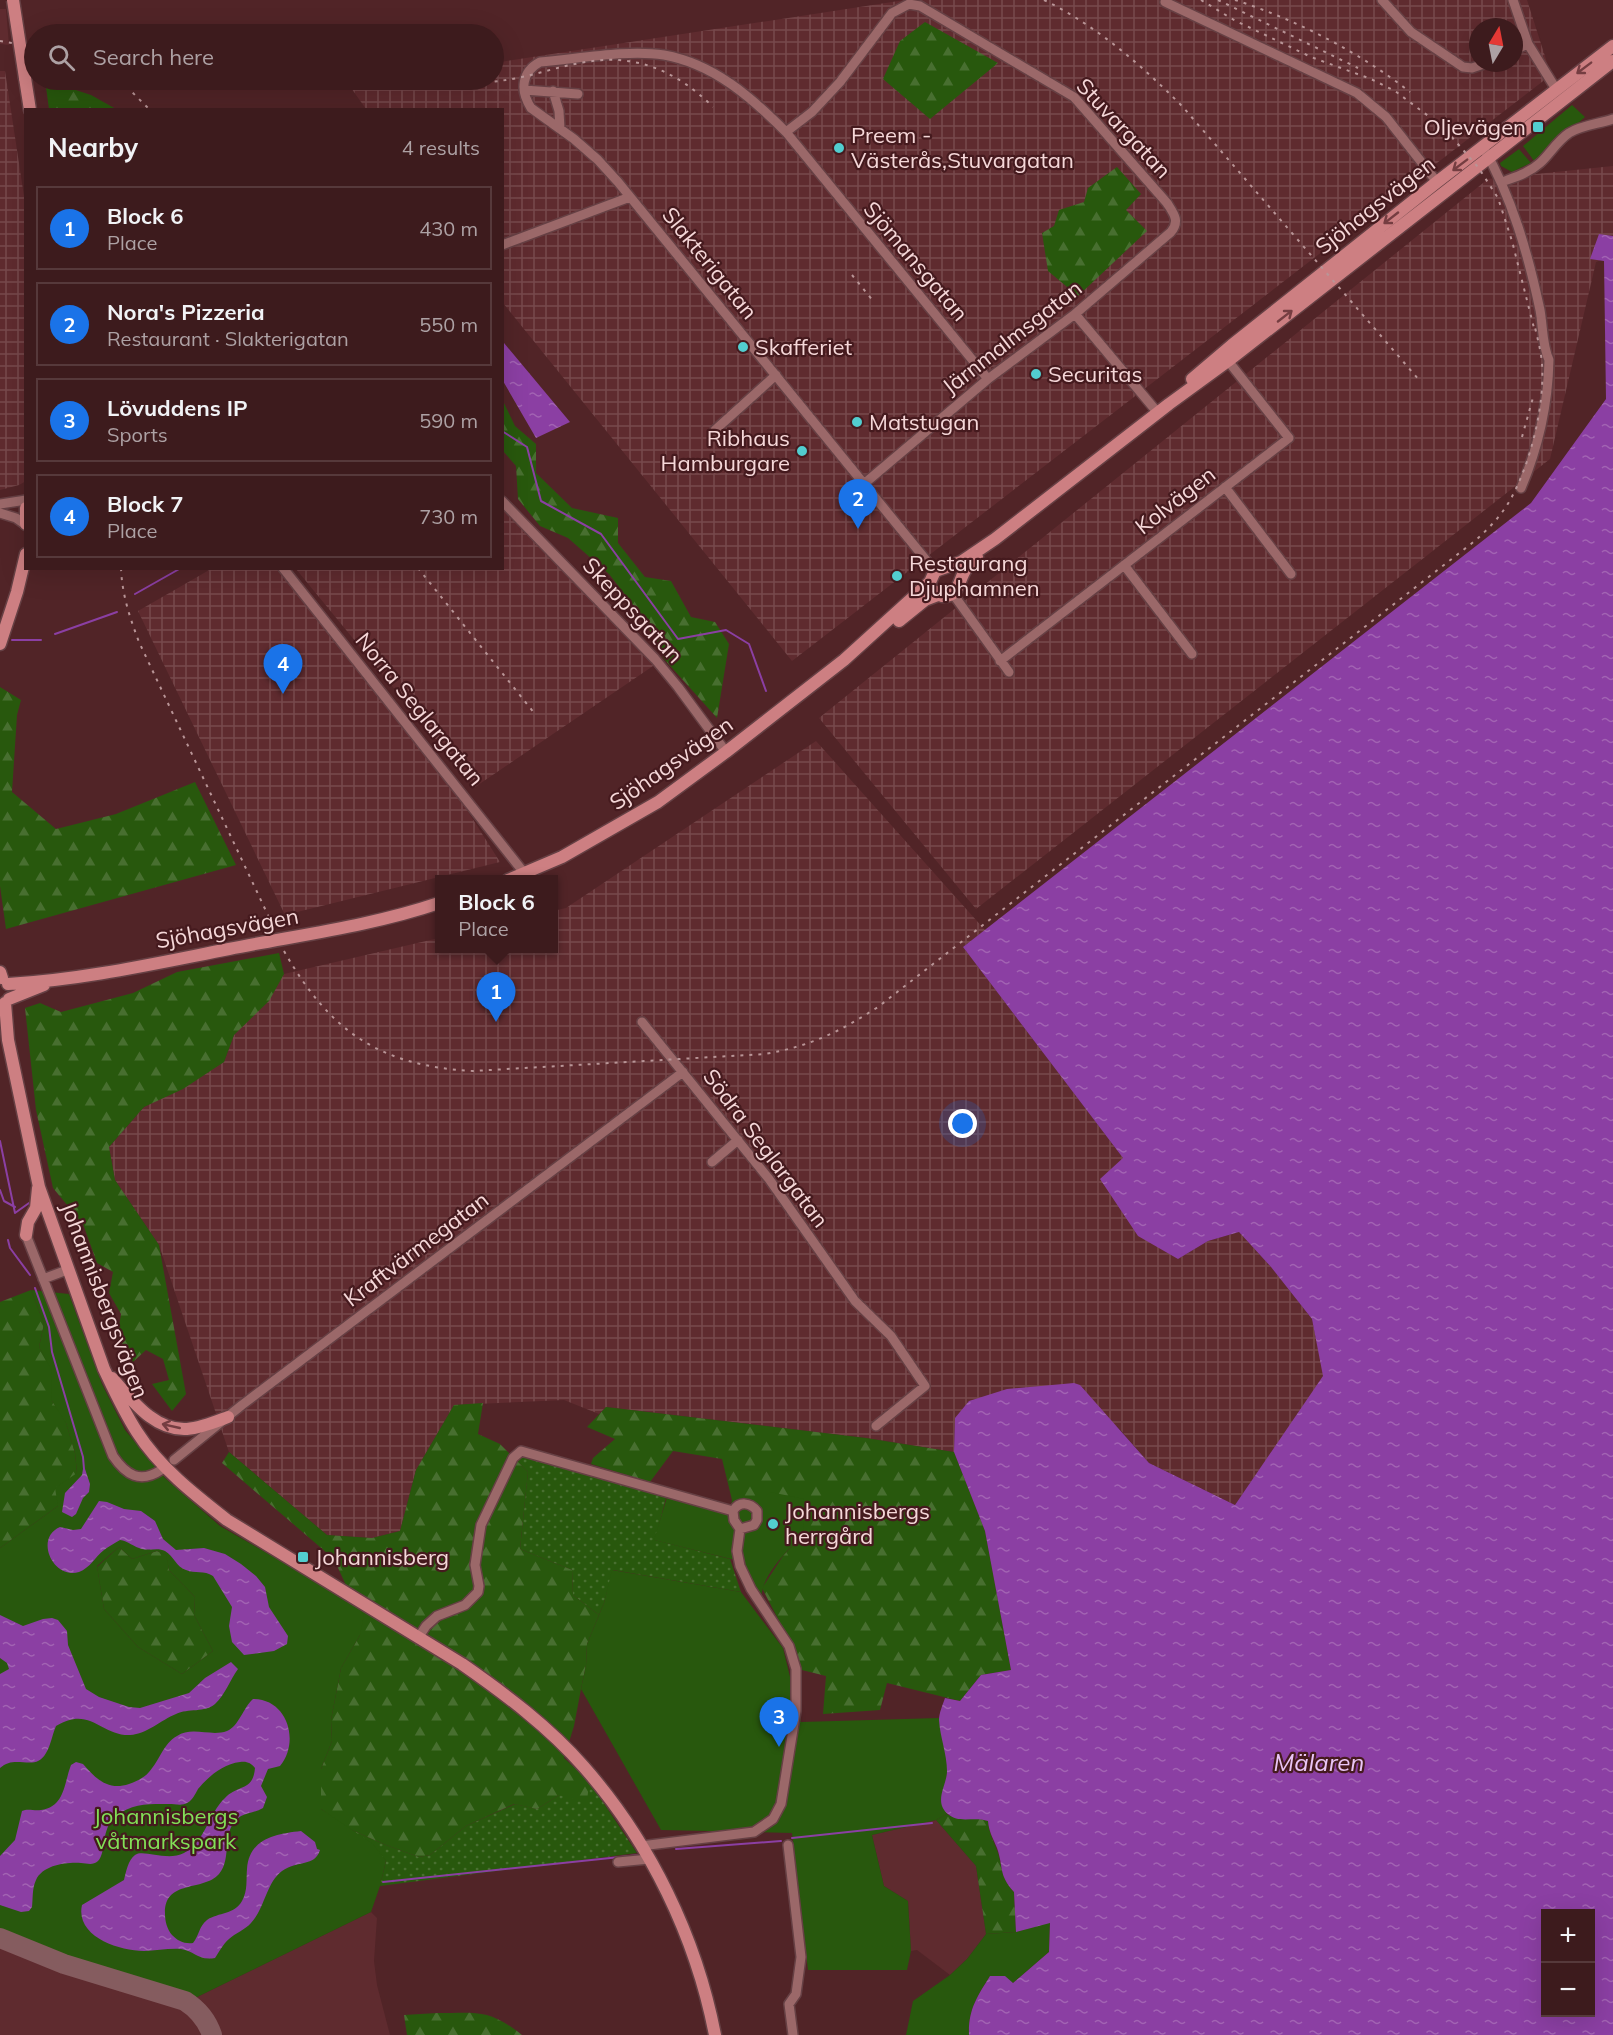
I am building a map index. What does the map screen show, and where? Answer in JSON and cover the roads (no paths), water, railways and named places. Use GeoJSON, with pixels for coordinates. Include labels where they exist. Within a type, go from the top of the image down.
{"type":"FeatureCollection","features":[{"type":"Feature","properties":{"kind":"main road"},"geometry":{"type":"LineString","coordinates":[[13,0],[24,72]]}},
{"type":"Feature","properties":{"kind":"main road","name":"Sjöhagsvägen"},"geometry":{"type":"LineString","coordinates":[[522,875],[562,857],[658,802],[726,752],[844,660],[933,576],[961,562],[995,539],[1158,413],[1184,387],[1486,153],[1559,94],[1613,46]]}},
{"type":"Feature","properties":{"kind":"main road"},"geometry":{"type":"LineString","coordinates":[[1602,70],[1613,56]]}},
{"type":"Feature","properties":{"kind":"main road","name":"Sjöhagsvägen"},"geometry":{"type":"LineString","coordinates":[[1559,94],[1602,70],[1613,61]]}},
{"type":"Feature","properties":{"kind":"main road"},"geometry":{"type":"LineString","coordinates":[[27,90],[30,108]]}},
{"type":"Feature","properties":{"kind":"main road","name":"Sjöhagsvägen"},"geometry":{"type":"LineString","coordinates":[[844,660],[854,655],[925,600],[938,595],[946,597],[957,591],[966,569],[995,539]]}},
{"type":"Feature","properties":{"kind":"main road"},"geometry":{"type":"LineString","coordinates":[[0,644],[24,563]]}},
{"type":"Feature","properties":{"kind":"main road"},"geometry":{"type":"LineString","coordinates":[[948,568],[956,573],[960,582]]}},
{"type":"Feature","properties":{"kind":"main road"},"geometry":{"type":"LineString","coordinates":[[17,592],[29,570]]}},
{"type":"Feature","properties":{"kind":"main road"},"geometry":{"type":"LineString","coordinates":[[933,576],[932,589],[938,595]]}},
{"type":"Feature","properties":{"kind":"main road","name":"Sjöhagsvägen"},"geometry":{"type":"LineString","coordinates":[[3,978],[56,980],[292,938],[395,916],[435,904]]}},
{"type":"Feature","properties":{"kind":"main road","name":"Johannisbergsvägen"},"geometry":{"type":"LineString","coordinates":[[3,978],[11,993],[5,1003],[8,1040],[39,1187],[104,1369],[138,1434],[172,1473],[227,1520],[499,1689],[557,1739],[584,1767],[606,1794],[649,1859],[687,1936],[705,1991],[715,2035]]}},
{"type":"Feature","properties":{"kind":"main road","name":"Sjöhagsvägen"},"geometry":{"type":"LineString","coordinates":[[5,1003],[56,980]]}},
{"type":"Feature","properties":{"kind":"main road","name":"Johannisbergsvägen"},"geometry":{"type":"LineString","coordinates":[[0,1022],[8,1040]]}},
{"type":"Feature","properties":{"kind":"main road"},"geometry":{"type":"LineString","coordinates":[[26,1235],[28,1222],[36,1208],[39,1187]]}},
{"type":"Feature","properties":{"kind":"main road"},"geometry":{"type":"LineString","coordinates":[[104,1369],[139,1407],[158,1423],[188,1429],[228,1417]]}},
{"type":"Feature","properties":{"kind":"street"},"geometry":{"type":"LineString","coordinates":[[1382,0],[1411,32],[1463,67],[1469,68]]}},
{"type":"Feature","properties":{"kind":"street"},"geometry":{"type":"LineString","coordinates":[[1512,0],[1528,44],[1559,94]]}},
{"type":"Feature","properties":{"kind":"street"},"geometry":{"type":"LineString","coordinates":[[1165,2],[1357,93],[1386,117],[1441,186]]}},
{"type":"Feature","properties":{"kind":"street","name":"Stuvargatan"},"geometry":{"type":"LineString","coordinates":[[786,132],[812,112],[840,82],[892,13],[909,4],[921,6],[1074,97],[1167,203],[1176,218]]}},
{"type":"Feature","properties":{"kind":"street"},"geometry":{"type":"LineString","coordinates":[[1523,46],[1528,44]]}},
{"type":"Feature","properties":{"kind":"street","name":"Sjömansgatan"},"geometry":{"type":"LineString","coordinates":[[525,94],[522,87],[528,71],[540,62],[634,54],[662,55],[686,60],[708,69],[753,99],[786,132],[988,379]]}},
{"type":"Feature","properties":{"kind":"street"},"geometry":{"type":"LineString","coordinates":[[525,94],[553,91],[578,94]]}},
{"type":"Feature","properties":{"kind":"street"},"geometry":{"type":"LineString","coordinates":[[553,91],[559,111],[560,129]]}},
{"type":"Feature","properties":{"kind":"street","name":"Slakterigatan"},"geometry":{"type":"LineString","coordinates":[[525,94],[531,108],[598,160],[630,197],[865,483],[933,576]]}},
{"type":"Feature","properties":{"kind":"street"},"geometry":{"type":"LineString","coordinates":[[1502,182],[1538,165],[1559,141],[1570,133],[1579,128],[1613,119]]}},
{"type":"Feature","properties":{"kind":"street"},"geometry":{"type":"LineString","coordinates":[[1486,153],[1502,182],[1527,255],[1549,360],[1543,418],[1534,458],[1521,488]]}},
{"type":"Feature","properties":{"kind":"street"},"geometry":{"type":"LineString","coordinates":[[504,243],[630,197]]}},
{"type":"Feature","properties":{"kind":"street","name":"Järnmalmsgatan"},"geometry":{"type":"LineString","coordinates":[[865,483],[988,379],[1075,314],[1171,232],[1176,226],[1176,218]]}},
{"type":"Feature","properties":{"kind":"street"},"geometry":{"type":"LineString","coordinates":[[1075,314],[1158,413]]}},
{"type":"Feature","properties":{"kind":"street","name":"Kolvägen"},"geometry":{"type":"LineString","coordinates":[[1000,661],[1289,438],[1225,357]]}},
{"type":"Feature","properties":{"kind":"street"},"geometry":{"type":"LineString","coordinates":[[715,430],[776,375]]}},
{"type":"Feature","properties":{"kind":"street"},"geometry":{"type":"LineString","coordinates":[[1225,487],[1291,574]]}},
{"type":"Feature","properties":{"kind":"street"},"geometry":{"type":"LineString","coordinates":[[0,504],[24,500]]}},
{"type":"Feature","properties":{"kind":"street","name":"Skeppsgatan"},"geometry":{"type":"LineString","coordinates":[[504,503],[655,659],[726,752]]}},
{"type":"Feature","properties":{"kind":"street"},"geometry":{"type":"LineString","coordinates":[[0,513],[24,523]]}},
{"type":"Feature","properties":{"kind":"street"},"geometry":{"type":"LineString","coordinates":[[1124,565],[1192,654]]}},
{"type":"Feature","properties":{"kind":"street","name":"Norra Seglargatan"},"geometry":{"type":"LineString","coordinates":[[285,570],[525,874]]}},
{"type":"Feature","properties":{"kind":"street"},"geometry":{"type":"LineString","coordinates":[[953,594],[1009,672]]}},
{"type":"Feature","properties":{"kind":"street","name":"Södra Seglargatan"},"geometry":{"type":"LineString","coordinates":[[642,1022],[775,1186],[855,1301],[891,1336],[925,1386],[876,1426]]}},
{"type":"Feature","properties":{"kind":"street","name":"Kraftvärmegatan"},"geometry":{"type":"LineString","coordinates":[[174,1460],[683,1072]]}},
{"type":"Feature","properties":{"kind":"street"},"geometry":{"type":"LineString","coordinates":[[711,1162],[738,1140]]}},
{"type":"Feature","properties":{"kind":"street"},"geometry":{"type":"LineString","coordinates":[[26,1235],[113,1456],[122,1469],[133,1476],[152,1476],[161,1470]]}},
{"type":"Feature","properties":{"kind":"street"},"geometry":{"type":"LineString","coordinates":[[43,1279],[67,1270]]}},
{"type":"Feature","properties":{"kind":"street"},"geometry":{"type":"LineString","coordinates":[[418,1638],[431,1621],[447,1611],[465,1605],[478,1592],[475,1557],[482,1525],[513,1458],[521,1451],[733,1511]]}},
{"type":"Feature","properties":{"kind":"street"},"geometry":{"type":"LineString","coordinates":[[641,1846],[754,1832],[773,1819],[781,1804],[794,1721],[797,1693],[796,1670],[789,1646],[751,1589],[740,1566],[737,1551],[740,1529],[734,1520],[733,1511],[737,1506],[752,1505],[757,1511],[757,1520],[754,1525],[740,1529]]}},
{"type":"Feature","properties":{"kind":"street"},"geometry":{"type":"LineString","coordinates":[[788,1845],[801,1957],[796,1994],[789,2004],[793,2035]]}},
{"type":"Feature","properties":{"kind":"street"},"geometry":{"type":"LineString","coordinates":[[618,1862],[649,1859]]}},
{"type":"Feature","properties":{"kind":"water","name":"Mälaren"},"geometry":{"type":"Polygon","coordinates":[[[1599,234],[1613,236],[1613,2035],[969,2035],[972,2011],[977,1997],[990,1976],[1005,1976],[1013,1983],[1049,1952],[1050,1923],[1016,1932],[1014,1892],[1003,1875],[988,1821],[952,1817],[944,1809],[941,1799],[947,1771],[939,1720],[945,1698],[960,1701],[981,1675],[1011,1670],[985,1531],[954,1452],[955,1418],[969,1401],[1007,1389],[1074,1383],[1080,1385],[1149,1463],[1235,1505],[1323,1376],[1312,1319],[1271,1267],[1239,1232],[1208,1241],[1178,1259],[1138,1236],[1100,1179],[1123,1158],[963,947],[1531,503],[1606,399],[1604,261],[1590,259],[1599,234]]]}},
{"type":"Feature","properties":{"kind":"water"},"geometry":{"type":"Polygon","coordinates":[[[504,343],[570,422],[536,438],[504,383],[504,343]]]}},
{"type":"Feature","properties":{"kind":"water"},"geometry":{"type":"Polygon","coordinates":[[[85,1469],[90,1484],[89,1492],[72,1517],[62,1512],[65,1493],[82,1475],[85,1469]]]}},
{"type":"Feature","properties":{"kind":"water"},"geometry":{"type":"Polygon","coordinates":[[[99,1501],[124,1509],[141,1511],[155,1521],[163,1539],[176,1550],[204,1548],[225,1554],[241,1564],[265,1587],[269,1607],[288,1636],[287,1644],[274,1651],[244,1655],[232,1642],[229,1626],[232,1607],[213,1576],[183,1569],[168,1553],[162,1550],[142,1549],[120,1540],[104,1550],[83,1570],[70,1573],[61,1570],[50,1557],[48,1540],[52,1532],[60,1527],[81,1529],[99,1501]]]}},
{"type":"Feature","properties":{"kind":"water"},"geometry":{"type":"Polygon","coordinates":[[[0,1615],[23,1626],[43,1619],[58,1620],[67,1631],[68,1645],[86,1689],[99,1697],[129,1707],[140,1708],[189,1693],[205,1678],[231,1662],[238,1669],[222,1696],[211,1707],[181,1712],[142,1732],[130,1735],[111,1731],[87,1720],[68,1720],[56,1726],[48,1750],[42,1759],[31,1763],[12,1762],[0,1768],[0,1674],[9,1669],[7,1663],[0,1658],[0,1615]]]}},
{"type":"Feature","properties":{"kind":"water"},"geometry":{"type":"Polygon","coordinates":[[[253,1699],[275,1706],[282,1714],[289,1734],[286,1756],[280,1766],[268,1769],[261,1786],[267,1797],[263,1808],[241,1816],[231,1828],[225,1860],[219,1874],[204,1883],[177,1891],[166,1903],[165,1914],[169,1930],[179,1940],[193,1943],[207,1920],[239,1906],[245,1893],[249,1859],[258,1845],[265,1840],[273,1836],[301,1831],[315,1842],[317,1849],[320,1850],[314,1859],[288,1868],[277,1876],[256,1917],[227,1941],[215,1958],[200,1957],[181,1949],[144,1951],[111,1945],[101,1940],[85,1925],[82,1905],[124,1880],[129,1863],[135,1855],[144,1853],[170,1856],[184,1853],[191,1848],[202,1835],[219,1804],[251,1781],[255,1768],[247,1762],[234,1763],[217,1771],[185,1804],[141,1805],[116,1816],[108,1827],[98,1861],[92,1864],[69,1863],[44,1871],[35,1883],[32,1907],[29,1911],[21,1912],[0,1905],[0,1856],[15,1840],[22,1811],[41,1810],[55,1804],[62,1793],[71,1765],[76,1762],[83,1764],[98,1779],[109,1785],[129,1784],[147,1774],[172,1739],[189,1732],[221,1733],[227,1731],[235,1725],[253,1699]]]}},
{"type":"Feature","properties":{"kind":"waterway"},"geometry":{"type":"LineString","coordinates":[[504,432],[527,447],[541,501],[601,534],[678,639],[726,630],[749,644],[766,691]]}},
{"type":"Feature","properties":{"kind":"waterway"},"geometry":{"type":"LineString","coordinates":[[135,594],[177,570]]}},
{"type":"Feature","properties":{"kind":"waterway"},"geometry":{"type":"LineString","coordinates":[[55,634],[117,612]]}},
{"type":"Feature","properties":{"kind":"waterway"},"geometry":{"type":"LineString","coordinates":[[12,640],[41,640]]}},
{"type":"Feature","properties":{"kind":"waterway"},"geometry":{"type":"LineString","coordinates":[[0,1141],[15,1213]]}},
{"type":"Feature","properties":{"kind":"waterway"},"geometry":{"type":"LineString","coordinates":[[0,1190],[4,1201],[15,1207]]}},
{"type":"Feature","properties":{"kind":"waterway"},"geometry":{"type":"LineString","coordinates":[[15,1213],[29,1203]]}},
{"type":"Feature","properties":{"kind":"waterway"},"geometry":{"type":"LineString","coordinates":[[8,1240],[10,1248],[30,1275]]}},
{"type":"Feature","properties":{"kind":"waterway"},"geometry":{"type":"LineString","coordinates":[[35,1288],[49,1327],[52,1352],[83,1457],[84,1469]]}},
{"type":"Feature","properties":{"kind":"waterway"},"geometry":{"type":"LineString","coordinates":[[792,1838],[932,1823]]}},
{"type":"Feature","properties":{"kind":"waterway"},"geometry":{"type":"LineString","coordinates":[[676,1849],[781,1841]]}},
{"type":"Feature","properties":{"kind":"waterway"},"geometry":{"type":"LineString","coordinates":[[383,1882],[639,1855]]}},
{"type":"Feature","properties":{"kind":"railway"},"geometry":{"type":"LineString","coordinates":[[1044,0],[1082,22],[1118,47],[1182,106],[1420,381]]}},
{"type":"Feature","properties":{"kind":"railway"},"geometry":{"type":"LineString","coordinates":[[1201,0],[1234,20],[1311,57],[1371,79],[1395,91],[1443,127],[1478,167],[1498,198],[1512,241],[1535,332]]}},
{"type":"Feature","properties":{"kind":"railway"},"geometry":{"type":"LineString","coordinates":[[1218,0],[1358,68]]}},
{"type":"Feature","properties":{"kind":"railway"},"geometry":{"type":"LineString","coordinates":[[1235,0],[1281,17],[1327,38],[1410,92]]}},
{"type":"Feature","properties":{"kind":"railway"},"geometry":{"type":"LineString","coordinates":[[0,41],[24,45]]}},
{"type":"Feature","properties":{"kind":"railway"},"geometry":{"type":"LineString","coordinates":[[504,80],[586,62],[622,60],[639,63],[671,75],[713,107]]}},
{"type":"Feature","properties":{"kind":"railway"},"geometry":{"type":"LineString","coordinates":[[130,90],[148,108]]}},
{"type":"Feature","properties":{"kind":"railway"},"geometry":{"type":"LineString","coordinates":[[852,275],[874,302]]}},
{"type":"Feature","properties":{"kind":"railway"},"geometry":{"type":"LineString","coordinates":[[284,951],[320,1003],[339,1023],[361,1040],[411,1062],[440,1068],[473,1071],[765,1054],[797,1047],[837,1031],[878,1007],[1476,540],[1498,518],[1517,487],[1529,454],[1538,417],[1542,381],[1540,349],[1534,323]]}},
{"type":"Feature","properties":{"kind":"railway"},"geometry":{"type":"LineString","coordinates":[[1522,437],[1534,394]]}},
{"type":"Feature","properties":{"kind":"railway"},"geometry":{"type":"LineString","coordinates":[[121,570],[125,597],[139,642],[275,930]]}},
{"type":"Feature","properties":{"kind":"railway"},"geometry":{"type":"LineString","coordinates":[[420,570],[535,714]]}},
{"type":"Feature","properties":{"kind":"place","name":"Oljevägen"},"geometry":{"type":"Point","coordinates":[1538,127]}},
{"type":"Feature","properties":{"kind":"place","name":"Preem - Västerås,Stuvargatan"},"geometry":{"type":"Point","coordinates":[839,148]}},
{"type":"Feature","properties":{"kind":"place","name":"Skafferiet"},"geometry":{"type":"Point","coordinates":[743,347]}},
{"type":"Feature","properties":{"kind":"place","name":"Securitas"},"geometry":{"type":"Point","coordinates":[1036,374]}},
{"type":"Feature","properties":{"kind":"place","name":"Matstugan"},"geometry":{"type":"Point","coordinates":[857,422]}},
{"type":"Feature","properties":{"kind":"place","name":"Ribhaus Hamburgare"},"geometry":{"type":"Point","coordinates":[802,451]}},
{"type":"Feature","properties":{"kind":"place","name":"Nora's Pizzeria"},"geometry":{"type":"Point","coordinates":[858,529]}},
{"type":"Feature","properties":{"kind":"place","name":"Restaurang Djuphamnen"},"geometry":{"type":"Point","coordinates":[897,576]}},
{"type":"Feature","properties":{"kind":"place","name":"Block 7"},"geometry":{"type":"Point","coordinates":[283,694]}},
{"type":"Feature","properties":{"kind":"place","name":"Block 6"},"geometry":{"type":"Point","coordinates":[496,1022]}},
{"type":"Feature","properties":{"kind":"place","name":"Johannisbergs herrgård"},"geometry":{"type":"Point","coordinates":[773,1524]}},
{"type":"Feature","properties":{"kind":"place","name":"Johannisberg"},"geometry":{"type":"Point","coordinates":[303,1557]}},
{"type":"Feature","properties":{"kind":"place","name":"Lövuddens IP"},"geometry":{"type":"Point","coordinates":[779,1747]}},
{"type":"Feature","properties":{"kind":"park label","name":"Johannisbergs våtmarkspark"},"geometry":{"type":"Point","coordinates":[166,1829]}}]}
